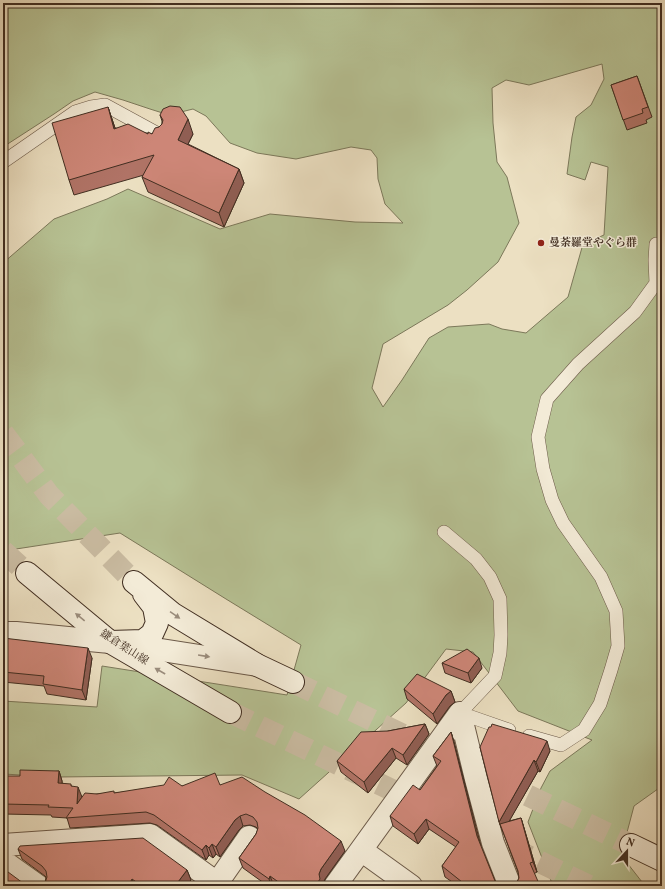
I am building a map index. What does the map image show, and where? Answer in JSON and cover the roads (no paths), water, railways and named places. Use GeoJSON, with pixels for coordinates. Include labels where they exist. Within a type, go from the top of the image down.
{"type":"FeatureCollection","features":[{"type":"Feature","properties":{"kind":"street","name":"鎌倉葉山線"},"geometry":{"type":"LineString","coordinates":[[27,573],[110,642],[230,712]]}},
{"type":"Feature","properties":{"kind":"street"},"geometry":{"type":"LineString","coordinates":[[110,642],[143,641],[152,634],[157,623],[154,607],[136,584],[173,614],[257,665],[293,682]]}},
{"type":"Feature","properties":{"kind":"street"},"geometry":{"type":"LineString","coordinates":[[3,634],[16,633],[110,642],[257,665]]}},
{"type":"Feature","properties":{"kind":"street"},"geometry":{"type":"LineString","coordinates":[[335,886],[460,713]]}},
{"type":"Feature","properties":{"kind":"street"},"geometry":{"type":"LineString","coordinates":[[460,713],[493,843],[510,886]]}},
{"type":"Feature","properties":{"kind":"street"},"geometry":{"type":"LineString","coordinates":[[3,845],[150,835],[219,884],[249,837]]}},
{"type":"Feature","properties":{"kind":"street"},"geometry":{"type":"LineString","coordinates":[[631,845],[662,860]]}},
{"type":"Feature","properties":{"kind":"street"},"geometry":{"type":"LineString","coordinates":[[361,850],[410,886]]}},
{"type":"Feature","properties":{"kind":"street"},"geometry":{"type":"LineString","coordinates":[[3,861],[38,886]]}},
{"type":"Feature","properties":{"kind":"lane"},"geometry":{"type":"LineString","coordinates":[[3,162],[75,112],[91,107],[105,105],[160,135]]}},
{"type":"Feature","properties":{"kind":"lane"},"geometry":{"type":"LineString","coordinates":[[444,532],[476,558],[490,577],[500,599],[500,653],[495,676],[460,713],[500,727],[561,745],[584,730],[600,704],[618,646],[616,611],[601,577],[563,523],[552,500],[543,469],[538,437],[547,399],[578,364],[635,312],[656,283],[656,244]]}},
{"type":"Feature","properties":{"kind":"tunnel"},"geometry":{"type":"LineString","coordinates":[[3,433],[49,495],[134,582]]}},
{"type":"Feature","properties":{"kind":"tunnel"},"geometry":{"type":"LineString","coordinates":[[3,551],[27,573]]}},
{"type":"Feature","properties":{"kind":"tunnel"},"geometry":{"type":"LineString","coordinates":[[293,682],[451,758]]}},
{"type":"Feature","properties":{"kind":"tunnel"},"geometry":{"type":"LineString","coordinates":[[230,712],[417,802]]}},
{"type":"Feature","properties":{"kind":"tunnel"},"geometry":{"type":"LineString","coordinates":[[498,781],[631,845]]}},
{"type":"Feature","properties":{"kind":"tunnel"},"geometry":{"type":"LineString","coordinates":[[450,818],[589,886]]}},
{"type":"Feature","properties":{"kind":"place","name":"曼荼羅堂やぐら群"},"geometry":{"type":"Point","coordinates":[541,243]}}]}
